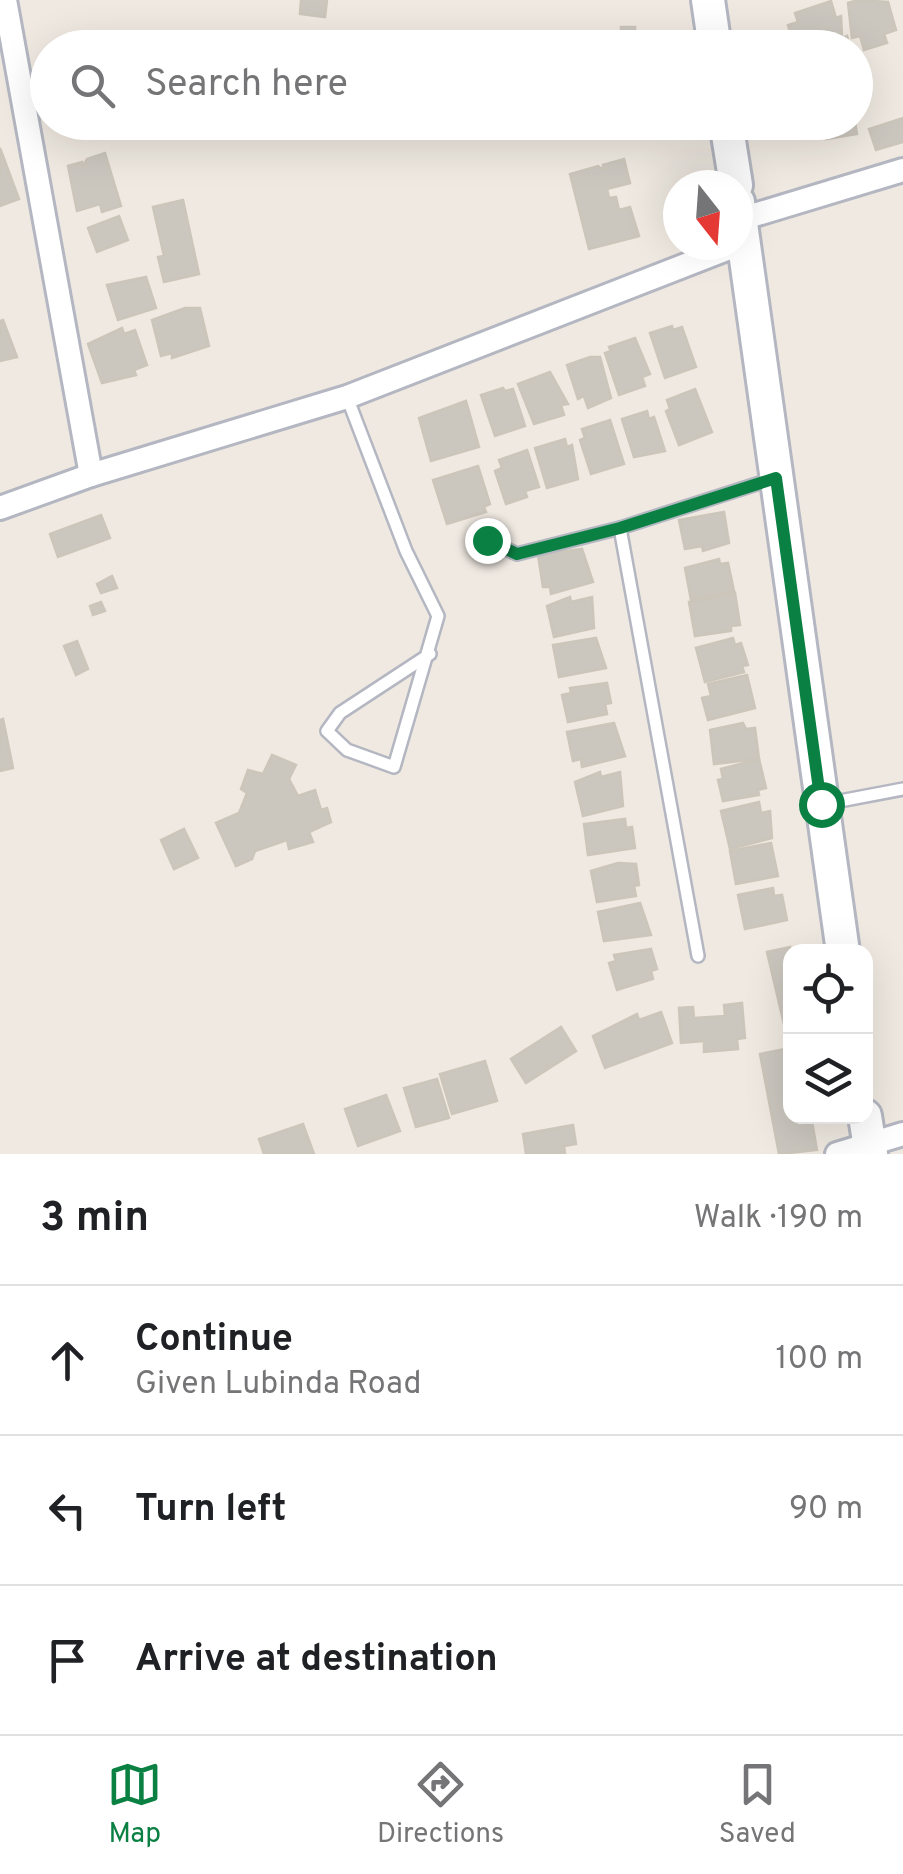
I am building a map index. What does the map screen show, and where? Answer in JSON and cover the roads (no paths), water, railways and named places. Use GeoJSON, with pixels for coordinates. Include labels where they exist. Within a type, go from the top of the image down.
{"type":"FeatureCollection","features":[{"type":"Feature","properties":{"kind":"street"},"geometry":{"type":"LineString","coordinates":[[5,0],[30,138]]}},
{"type":"Feature","properties":{"kind":"street"},"geometry":{"type":"LineString","coordinates":[[708,0],[712,30]]}},
{"type":"Feature","properties":{"kind":"street"},"geometry":{"type":"LineString","coordinates":[[30,140],[91,474]]}},
{"type":"Feature","properties":{"kind":"street"},"geometry":{"type":"LineString","coordinates":[[729,140],[734,170]]}},
{"type":"Feature","properties":{"kind":"street"},"geometry":{"type":"LineString","coordinates":[[753,225],[903,170]]}},
{"type":"Feature","properties":{"kind":"street"},"geometry":{"type":"LineString","coordinates":[[0,508],[91,474],[347,397],[669,260]]}},
{"type":"Feature","properties":{"kind":"street"},"geometry":{"type":"LineString","coordinates":[[743,260],[842,944]]}},
{"type":"Feature","properties":{"kind":"street"},"geometry":{"type":"LineString","coordinates":[[837,1154],[868,1138],[903,1134]]}},
{"type":"Feature","properties":{"kind":"lane"},"geometry":{"type":"LineString","coordinates":[[347,397],[406,550],[438,616],[430,654],[394,767],[347,750],[328,731],[340,713],[430,654]]}},
{"type":"Feature","properties":{"kind":"lane"},"geometry":{"type":"LineString","coordinates":[[487,540],[517,554],[620,528],[776,478]]}},
{"type":"Feature","properties":{"kind":"lane"},"geometry":{"type":"LineString","coordinates":[[620,528],[698,956]]}},
{"type":"Feature","properties":{"kind":"lane"},"geometry":{"type":"LineString","coordinates":[[821,804],[903,788]]}}]}
